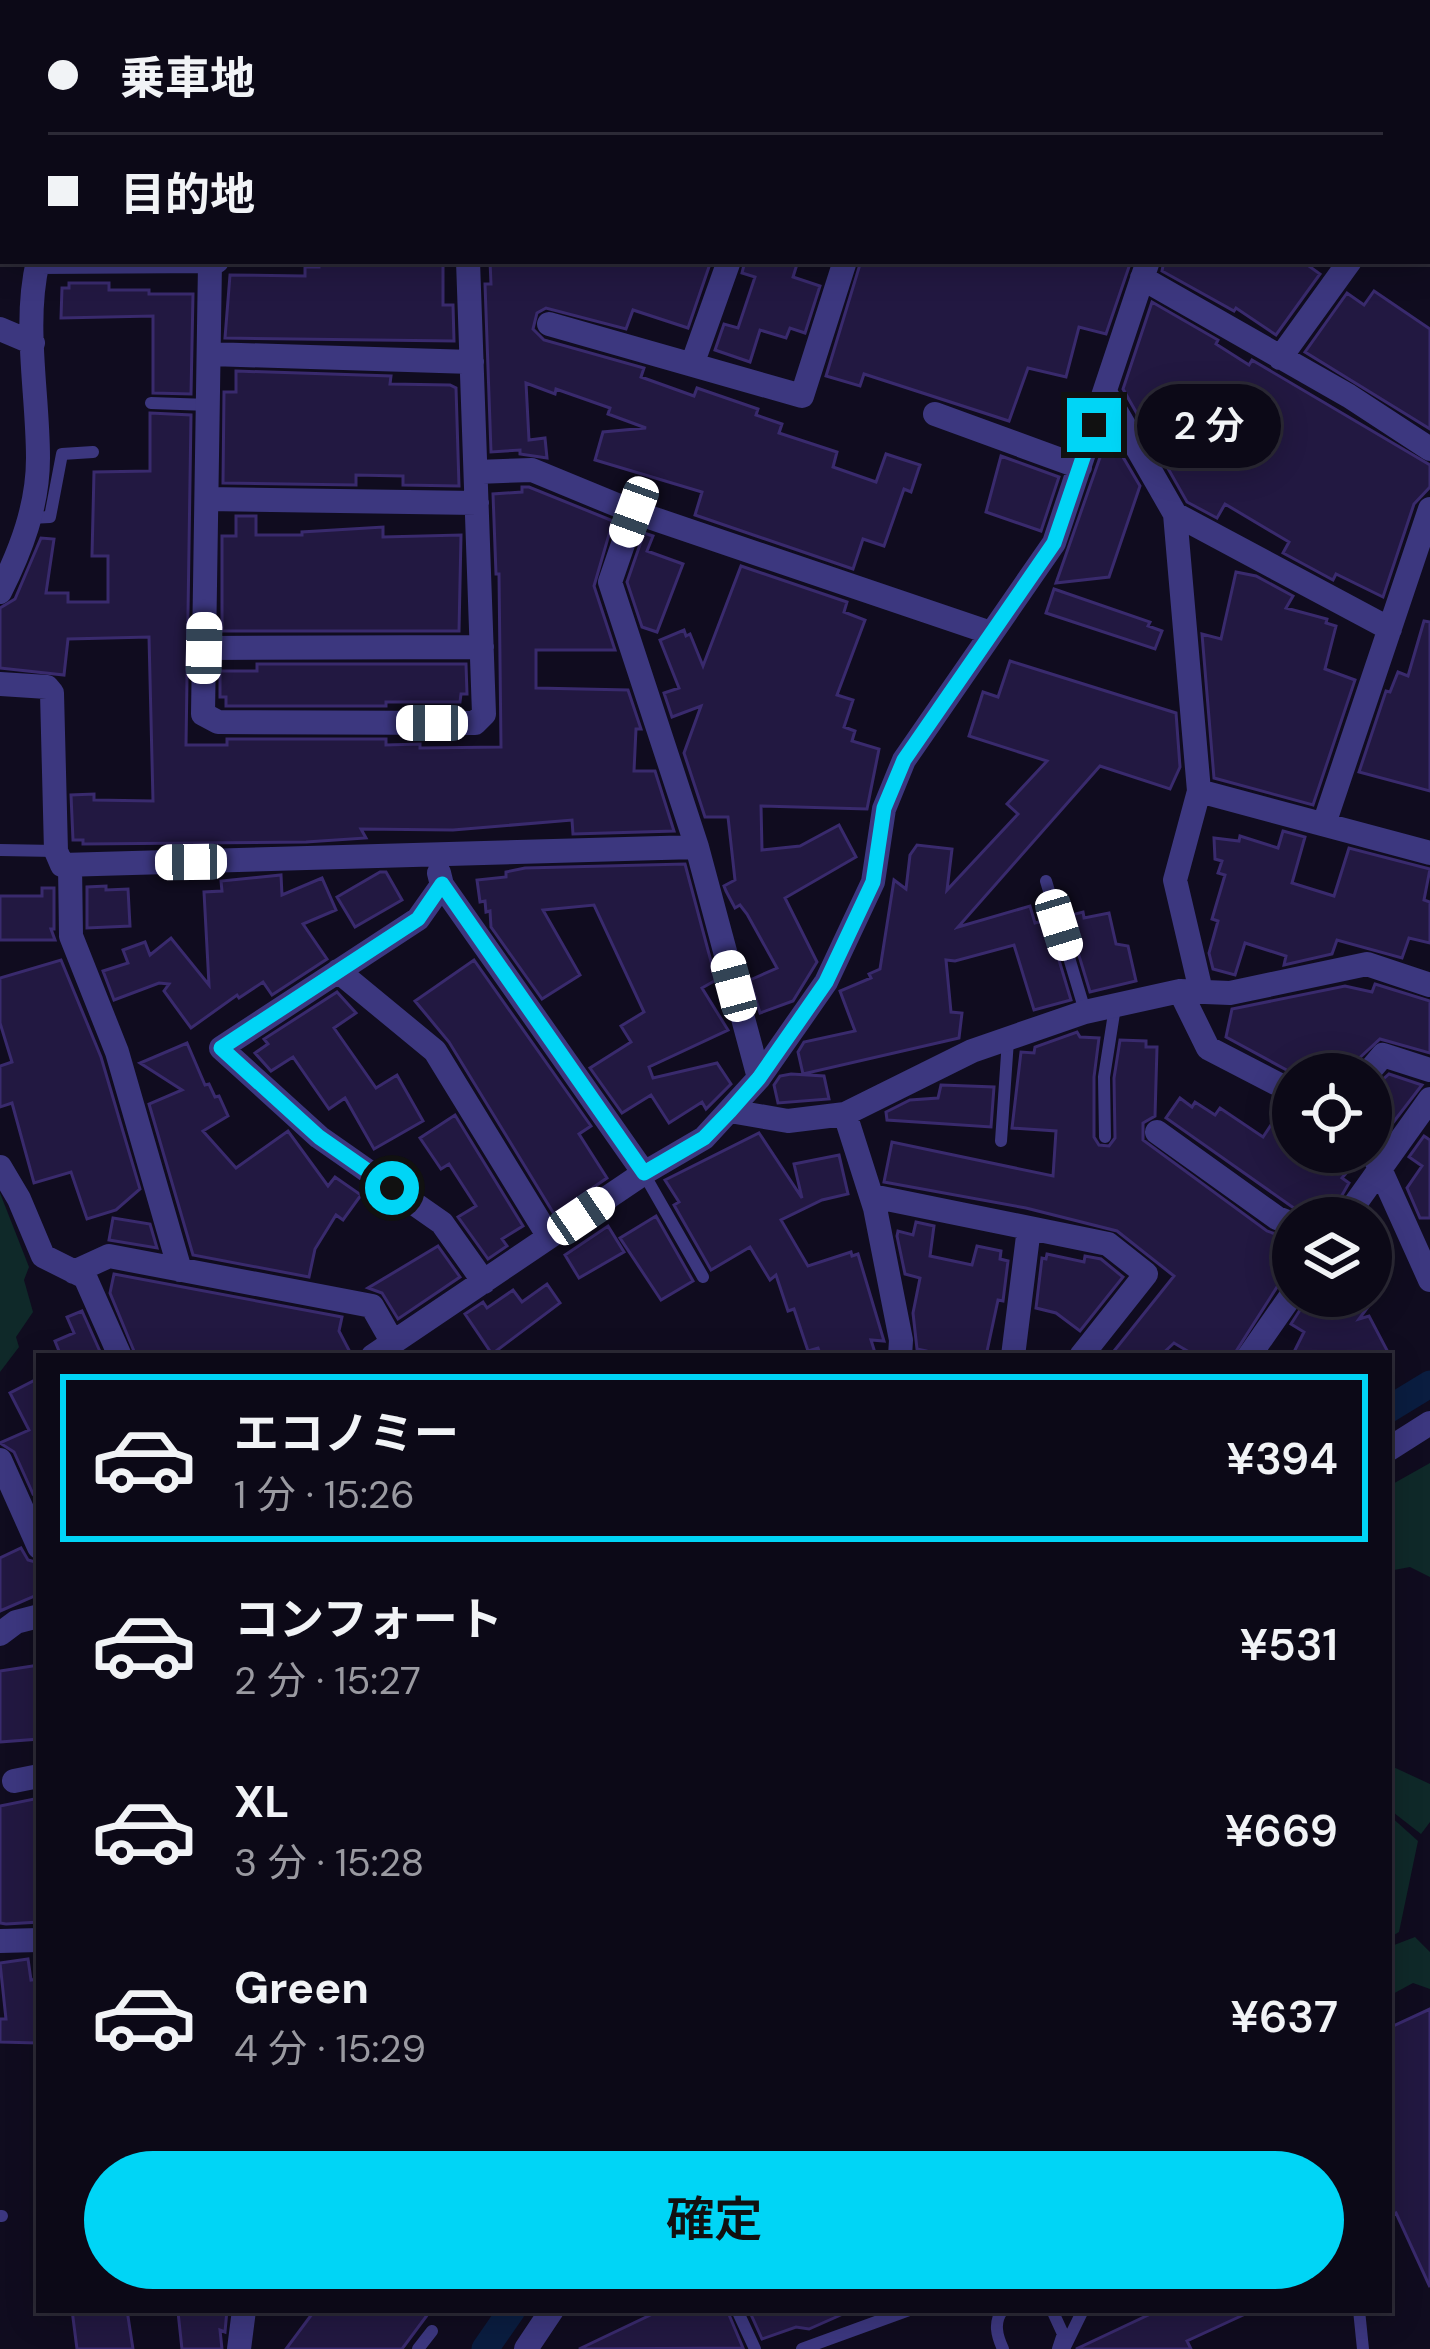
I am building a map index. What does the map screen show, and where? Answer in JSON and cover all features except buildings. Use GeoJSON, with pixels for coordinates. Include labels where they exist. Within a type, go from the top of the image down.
{"type":"FeatureCollection","features":[{"type":"Feature","properties":{"kind":"street"},"geometry":{"type":"LineString","coordinates":[[0,592],[22,548],[38,463],[31,292],[37,264]]}},
{"type":"Feature","properties":{"kind":"street"},"geometry":{"type":"LineString","coordinates":[[214,264],[203,714],[218,722],[475,724],[484,714],[469,264]]}},
{"type":"Feature","properties":{"kind":"street"},"geometry":{"type":"LineString","coordinates":[[693,362],[728,264]]}},
{"type":"Feature","properties":{"kind":"street"},"geometry":{"type":"LineString","coordinates":[[549,324],[802,396],[844,264]]}},
{"type":"Feature","properties":{"kind":"street"},"geometry":{"type":"LineString","coordinates":[[1280,358],[1348,264]]}},
{"type":"Feature","properties":{"kind":"street"},"geometry":{"type":"LineString","coordinates":[[74,1272],[109,1256],[373,1306],[383,1349],[644,1173],[704,1138],[759,1078],[826,982],[873,882],[884,808],[904,760],[1054,543],[1145,269],[1430,449]]}},
{"type":"Feature","properties":{"kind":"street"},"geometry":{"type":"LineString","coordinates":[[0,329],[33,344]]}},
{"type":"Feature","properties":{"kind":"street"},"geometry":{"type":"LineString","coordinates":[[210,354],[472,362]]}},
{"type":"Feature","properties":{"kind":"street"},"geometry":{"type":"LineString","coordinates":[[1105,392],[1175,514],[1199,791],[1175,880],[1190,991],[1208,1048],[1272,1082]]}},
{"type":"Feature","properties":{"kind":"street"},"geometry":{"type":"LineString","coordinates":[[935,414],[1080,467]]}},
{"type":"Feature","properties":{"kind":"street"},"geometry":{"type":"LineString","coordinates":[[476,472],[532,470],[634,512],[991,633]]}},
{"type":"Feature","properties":{"kind":"street"},"geometry":{"type":"LineString","coordinates":[[207,499],[477,503]]}},
{"type":"Feature","properties":{"kind":"street"},"geometry":{"type":"LineString","coordinates":[[1324,824],[1430,509]]}},
{"type":"Feature","properties":{"kind":"street"},"geometry":{"type":"LineString","coordinates":[[634,512],[610,582],[697,847],[759,1078]]}},
{"type":"Feature","properties":{"kind":"street"},"geometry":{"type":"LineString","coordinates":[[1175,514],[1390,629]]}},
{"type":"Feature","properties":{"kind":"street"},"geometry":{"type":"LineString","coordinates":[[204,648],[482,647]]}},
{"type":"Feature","properties":{"kind":"street"},"geometry":{"type":"LineString","coordinates":[[0,684],[47,687],[52,693],[71,936],[117,1052],[180,1270]]}},
{"type":"Feature","properties":{"kind":"street"},"geometry":{"type":"LineString","coordinates":[[1199,791],[1430,853]]}},
{"type":"Feature","properties":{"kind":"street"},"geometry":{"type":"LineString","coordinates":[[63,858],[434,856],[697,847]]}},
{"type":"Feature","properties":{"kind":"street"},"geometry":{"type":"LineString","coordinates":[[434,856],[442,884],[644,1173]]}},
{"type":"Feature","properties":{"kind":"street"},"geometry":{"type":"LineString","coordinates":[[442,884],[418,919],[221,1048],[319,1137],[442,1222],[484,1282]]}},
{"type":"Feature","properties":{"kind":"street"},"geometry":{"type":"LineString","coordinates":[[730,1111],[788,1120],[845,1114],[972,1051],[1085,1012],[1190,991],[1229,993],[1367,964],[1430,986]]}},
{"type":"Feature","properties":{"kind":"street"},"geometry":{"type":"LineString","coordinates":[[338,971],[435,1051],[549,1238]]}},
{"type":"Feature","properties":{"kind":"street"},"geometry":{"type":"LineString","coordinates":[[1392,1058],[1430,1070]]}},
{"type":"Feature","properties":{"kind":"street"},"geometry":{"type":"LineString","coordinates":[[1392,1141],[1430,1099]]}},
{"type":"Feature","properties":{"kind":"street"},"geometry":{"type":"LineString","coordinates":[[845,1114],[872,1196],[900,1353]]}},
{"type":"Feature","properties":{"kind":"street"},"geometry":{"type":"LineString","coordinates":[[1157,1132],[1272,1214]]}},
{"type":"Feature","properties":{"kind":"street"},"geometry":{"type":"LineString","coordinates":[[0,1167],[20,1199],[43,1256],[85,1277],[119,1353]]}},
{"type":"Feature","properties":{"kind":"street"},"geometry":{"type":"LineString","coordinates":[[1383,1173],[1430,1280]]}},
{"type":"Feature","properties":{"kind":"street"},"geometry":{"type":"LineString","coordinates":[[872,1196],[1108,1244],[1146,1274],[1083,1353]]}},
{"type":"Feature","properties":{"kind":"street"},"geometry":{"type":"LineString","coordinates":[[1018,1352],[1029,1228]]}},
{"type":"Feature","properties":{"kind":"street"},"geometry":{"type":"LineString","coordinates":[[1251,1353],[1276,1317]]}},
{"type":"Feature","properties":{"kind":"street"},"geometry":{"type":"LineString","coordinates":[[1392,1447],[1430,1424]]}},
{"type":"Feature","properties":{"kind":"street"},"geometry":{"type":"LineString","coordinates":[[0,1460],[32,1510]]}},
{"type":"Feature","properties":{"kind":"street"},"geometry":{"type":"LineString","coordinates":[[0,1634],[16,1622],[36,1617]]}},
{"type":"Feature","properties":{"kind":"street"},"geometry":{"type":"LineString","coordinates":[[0,1941],[36,1940]]}},
{"type":"Feature","properties":{"kind":"street"},"geometry":{"type":"LineString","coordinates":[[241,2348],[244,2313]]}},
{"type":"Feature","properties":{"kind":"street"},"geometry":{"type":"LineString","coordinates":[[526,2349],[550,2313]]}},
{"type":"Feature","properties":{"kind":"lane"},"geometry":{"type":"LineString","coordinates":[[151,403],[209,405]]}},
{"type":"Feature","properties":{"kind":"lane"},"geometry":{"type":"LineString","coordinates":[[29,518],[50,517],[62,454],[93,452]]}},
{"type":"Feature","properties":{"kind":"lane"},"geometry":{"type":"LineString","coordinates":[[0,850],[63,858]]}},
{"type":"Feature","properties":{"kind":"lane"},"geometry":{"type":"LineString","coordinates":[[1046,881],[1085,1012]]}},
{"type":"Feature","properties":{"kind":"lane"},"geometry":{"type":"LineString","coordinates":[[1105,1137],[1104,1077],[1116,1005]]}},
{"type":"Feature","properties":{"kind":"lane"},"geometry":{"type":"LineString","coordinates":[[1001,1141],[1008,1039]]}},
{"type":"Feature","properties":{"kind":"lane"},"geometry":{"type":"LineString","coordinates":[[644,1173],[703,1277]]}},
{"type":"Feature","properties":{"kind":"lane"},"geometry":{"type":"LineString","coordinates":[[738,2313],[755,2349]]}},
{"type":"Feature","properties":{"kind":"lane"},"geometry":{"type":"LineString","coordinates":[[802,2349],[901,2313]]}},
{"type":"Feature","properties":{"kind":"lane"},"geometry":{"type":"LineString","coordinates":[[1001,2313],[997,2335],[1003,2349]]}},
{"type":"Feature","properties":{"kind":"lane"},"geometry":{"type":"LineString","coordinates":[[1053,2313],[1063,2334],[1061,2349]]}},
{"type":"Feature","properties":{"kind":"lane"},"geometry":{"type":"LineString","coordinates":[[1061,2349],[1082,2313]]}},
{"type":"Feature","properties":{"kind":"lane"},"geometry":{"type":"LineString","coordinates":[[1359,2313],[1363,2349]]}},
{"type":"Feature","properties":{"kind":"lane"},"geometry":{"type":"LineString","coordinates":[[418,2349],[432,2331]]}},
{"type":"Feature","properties":{"kind":"green space"},"geometry":{"type":"Polygon","coordinates":[[[0,1193],[29,1267],[24,1280],[33,1312],[16,1337],[19,1347],[0,1372],[0,1193]]]}},
{"type":"Feature","properties":{"kind":"green space"},"geometry":{"type":"Polygon","coordinates":[[[1430,1463],[1430,1577],[1410,1567],[1392,1573],[1392,1484],[1430,1463]]]}},
{"type":"Feature","properties":{"kind":"green space"},"geometry":{"type":"Polygon","coordinates":[[[1392,1766],[1430,1784],[1430,1822],[1421,1834],[1392,1811],[1392,1766]]]}},
{"type":"Feature","properties":{"kind":"green space"},"geometry":{"type":"Polygon","coordinates":[[[1392,1818],[1418,1841],[1399,1932],[1392,1936],[1392,1818]]]}},
{"type":"Feature","properties":{"kind":"green space"},"geometry":{"type":"Polygon","coordinates":[[[1415,1937],[1430,1952],[1430,1989],[1413,1983],[1392,1994],[1392,1946],[1415,1937]]]}},
{"type":"Feature","properties":{"kind":"waterway"},"geometry":{"type":"LineString","coordinates":[[1392,1407],[1430,1384]]}},
{"type":"Feature","properties":{"kind":"waterway"},"geometry":{"type":"LineString","coordinates":[[485,2349],[510,2313]]}},
{"type":"Feature","properties":{"kind":"route"},"geometry":{"type":"LineString","coordinates":[[392,1188],[319,1137],[221,1048],[418,919],[442,884],[644,1173],[704,1138],[759,1078],[826,982],[873,882],[884,808],[904,760],[1054,543],[1094,425]]}}]}
